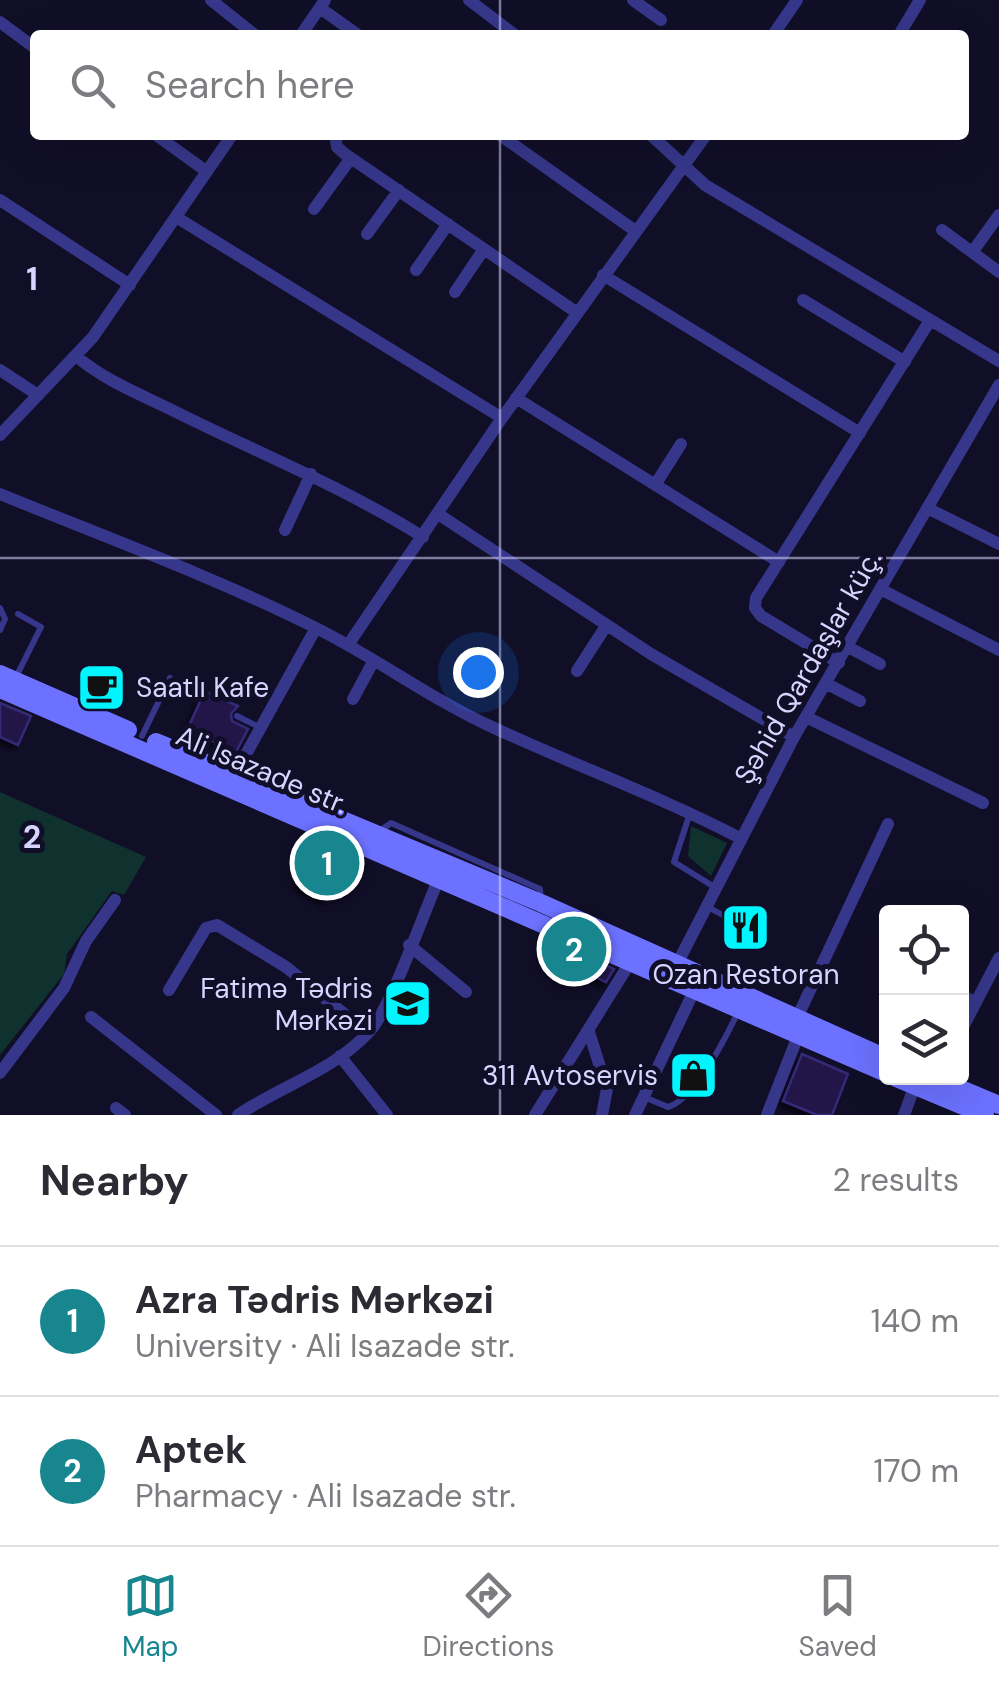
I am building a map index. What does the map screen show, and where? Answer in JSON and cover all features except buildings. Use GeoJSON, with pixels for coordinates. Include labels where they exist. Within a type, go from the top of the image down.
{"type":"FeatureCollection","features":[{"type":"Feature","properties":{"kind":"main road","name":"Ali Isazade str."},"geometry":{"type":"LineString","coordinates":[[5,681],[142,736],[232,780],[376,834],[541,903],[673,973],[879,1069]]}},
{"type":"Feature","properties":{"kind":"main road","name":"Ali Isazade str."},"geometry":{"type":"LineString","coordinates":[[5,681],[632,962],[673,973]]}},
{"type":"Feature","properties":{"kind":"main road","name":"Ali Isazade str."},"geometry":{"type":"LineString","coordinates":[[697,984],[738,1010],[879,1056]]}},
{"type":"Feature","properties":{"kind":"main road"},"geometry":{"type":"LineString","coordinates":[[915,1085],[985,1115]]}},
{"type":"Feature","properties":{"kind":"main road"},"geometry":{"type":"LineString","coordinates":[[952,1085],[999,1105]]}},
{"type":"Feature","properties":{"kind":"street"},"geometry":{"type":"LineString","coordinates":[[211,0],[248,30]]}},
{"type":"Feature","properties":{"kind":"street"},"geometry":{"type":"LineString","coordinates":[[469,0],[508,30]]}},
{"type":"Feature","properties":{"kind":"street"},"geometry":{"type":"LineString","coordinates":[[633,0],[661,20]]}},
{"type":"Feature","properties":{"kind":"street"},"geometry":{"type":"LineString","coordinates":[[776,30],[797,0]]}},
{"type":"Feature","properties":{"kind":"street"},"geometry":{"type":"LineString","coordinates":[[903,30],[920,0]]}},
{"type":"Feature","properties":{"kind":"street"},"geometry":{"type":"LineString","coordinates":[[305,30],[323,4],[352,30]]}},
{"type":"Feature","properties":{"kind":"street"},"geometry":{"type":"LineString","coordinates":[[0,22],[30,44]]}},
{"type":"Feature","properties":{"kind":"street"},"geometry":{"type":"LineString","coordinates":[[163,140],[206,171]]}},
{"type":"Feature","properties":{"kind":"street"},"geometry":{"type":"LineString","coordinates":[[0,435],[76,356],[228,140]]}},
{"type":"Feature","properties":{"kind":"street"},"geometry":{"type":"LineString","coordinates":[[336,140],[337,146],[352,158],[576,312]]}},
{"type":"Feature","properties":{"kind":"street"},"geometry":{"type":"LineString","coordinates":[[507,140],[634,230]]}},
{"type":"Feature","properties":{"kind":"street"},"geometry":{"type":"LineString","coordinates":[[656,140],[705,185],[999,361]]}},
{"type":"Feature","properties":{"kind":"street"},"geometry":{"type":"LineString","coordinates":[[348,645],[576,312],[702,140]]}},
{"type":"Feature","properties":{"kind":"street"},"geometry":{"type":"LineString","coordinates":[[314,208],[352,158]]}},
{"type":"Feature","properties":{"kind":"street"},"geometry":{"type":"LineString","coordinates":[[367,234],[398,190]]}},
{"type":"Feature","properties":{"kind":"street"},"geometry":{"type":"LineString","coordinates":[[0,200],[130,284]]}},
{"type":"Feature","properties":{"kind":"street"},"geometry":{"type":"LineString","coordinates":[[973,251],[999,215]]}},
{"type":"Feature","properties":{"kind":"street"},"geometry":{"type":"LineString","coordinates":[[176,217],[502,418]]}},
{"type":"Feature","properties":{"kind":"street"},"geometry":{"type":"LineString","coordinates":[[416,270],[448,224]]}},
{"type":"Feature","properties":{"kind":"street"},"geometry":{"type":"LineString","coordinates":[[942,230],[999,272]]}},
{"type":"Feature","properties":{"kind":"street"},"geometry":{"type":"LineString","coordinates":[[455,292],[484,249]]}},
{"type":"Feature","properties":{"kind":"street"},"geometry":{"type":"LineString","coordinates":[[603,275],[860,433]]}},
{"type":"Feature","properties":{"kind":"street"},"geometry":{"type":"LineString","coordinates":[[803,300],[904,362]]}},
{"type":"Feature","properties":{"kind":"street"},"geometry":{"type":"LineString","coordinates":[[839,663],[758,612],[756,598],[929,322]]}},
{"type":"Feature","properties":{"kind":"street"},"geometry":{"type":"LineString","coordinates":[[76,356],[106,377],[360,497],[422,537]]}},
{"type":"Feature","properties":{"kind":"street"},"geometry":{"type":"LineString","coordinates":[[0,370],[38,395]]}},
{"type":"Feature","properties":{"kind":"street","name":"Şəhid Qardaşlar küç."},"geometry":{"type":"LineString","coordinates":[[673,973],[794,737],[999,385]]}},
{"type":"Feature","properties":{"kind":"street"},"geometry":{"type":"LineString","coordinates":[[516,398],[779,562]]}},
{"type":"Feature","properties":{"kind":"street"},"geometry":{"type":"LineString","coordinates":[[654,485],[681,444]]}},
{"type":"Feature","properties":{"kind":"street"},"geometry":{"type":"LineString","coordinates":[[285,530],[311,474]]}},
{"type":"Feature","properties":{"kind":"street"},"geometry":{"type":"LineString","coordinates":[[0,494],[244,593],[348,645],[493,727],[690,812],[740,838]]}},
{"type":"Feature","properties":{"kind":"street"},"geometry":{"type":"LineString","coordinates":[[929,509],[999,544]]}},
{"type":"Feature","properties":{"kind":"street"},"geometry":{"type":"LineString","coordinates":[[438,514],[606,626],[794,737]]}},
{"type":"Feature","properties":{"kind":"street"},"geometry":{"type":"LineString","coordinates":[[882,590],[999,650]]}},
{"type":"Feature","properties":{"kind":"street"},"geometry":{"type":"LineString","coordinates":[[577,671],[606,626]]}},
{"type":"Feature","properties":{"kind":"street"},"geometry":{"type":"LineString","coordinates":[[232,780],[316,628]]}},
{"type":"Feature","properties":{"kind":"street"},"geometry":{"type":"LineString","coordinates":[[848,647],[880,664]]}},
{"type":"Feature","properties":{"kind":"street"},"geometry":{"type":"LineString","coordinates":[[353,700],[372,662]]}},
{"type":"Feature","properties":{"kind":"street"},"geometry":{"type":"LineString","coordinates":[[827,684],[860,700]]}},
{"type":"Feature","properties":{"kind":"street"},"geometry":{"type":"LineString","coordinates":[[806,717],[983,803]]}},
{"type":"Feature","properties":{"kind":"street"},"geometry":{"type":"LineString","coordinates":[[767,1115],[797,1028],[888,824]]}},
{"type":"Feature","properties":{"kind":"street"},"geometry":{"type":"LineString","coordinates":[[238,1115],[340,1056],[368,1034],[382,1012],[440,876]]}},
{"type":"Feature","properties":{"kind":"street"},"geometry":{"type":"LineString","coordinates":[[0,1073],[64,988],[86,940],[115,900]]}},
{"type":"Feature","properties":{"kind":"street"},"geometry":{"type":"LineString","coordinates":[[169,990],[206,928],[217,925],[286,966],[368,1034]]}},
{"type":"Feature","properties":{"kind":"street"},"geometry":{"type":"LineString","coordinates":[[410,944],[466,992]]}},
{"type":"Feature","properties":{"kind":"street"},"geometry":{"type":"LineString","coordinates":[[969,1016],[999,958]]}},
{"type":"Feature","properties":{"kind":"street"},"geometry":{"type":"LineString","coordinates":[[535,1115],[632,962]]}},
{"type":"Feature","properties":{"kind":"street"},"geometry":{"type":"LineString","coordinates":[[635,1115],[697,984]]}},
{"type":"Feature","properties":{"kind":"street"},"geometry":{"type":"LineString","coordinates":[[969,999],[976,1002]]}},
{"type":"Feature","properties":{"kind":"street"},"geometry":{"type":"LineString","coordinates":[[91,1018],[216,1115]]}},
{"type":"Feature","properties":{"kind":"street"},"geometry":{"type":"LineString","coordinates":[[589,1032],[608,1089],[602,1115]]}},
{"type":"Feature","properties":{"kind":"street"},"geometry":{"type":"LineString","coordinates":[[340,1056],[387,1115]]}},
{"type":"Feature","properties":{"kind":"street"},"geometry":{"type":"LineString","coordinates":[[904,1115],[915,1085]]}},
{"type":"Feature","properties":{"kind":"lane"},"geometry":{"type":"LineString","coordinates":[[0,608],[5,619],[0,630]]}},
{"type":"Feature","properties":{"kind":"lane"},"geometry":{"type":"LineString","coordinates":[[5,681],[42,628],[18,614]]}},
{"type":"Feature","properties":{"kind":"lane"},"geometry":{"type":"LineString","coordinates":[[142,736],[170,678]]}},
{"type":"Feature","properties":{"kind":"lane"},"geometry":{"type":"LineString","coordinates":[[237,716],[259,726]]}},
{"type":"Feature","properties":{"kind":"lane"},"geometry":{"type":"LineString","coordinates":[[690,812],[674,862],[716,888]]}},
{"type":"Feature","properties":{"kind":"lane"},"geometry":{"type":"LineString","coordinates":[[707,907],[735,922]]}},
{"type":"Feature","properties":{"kind":"lane"},"geometry":{"type":"LineString","coordinates":[[644,1097],[668,1107],[680,1101],[721,1048],[738,1010]]}},
{"type":"Feature","properties":{"kind":"green space"},"geometry":{"type":"Polygon","coordinates":[[[0,792],[146,857],[124,895],[112,891],[67,954],[64,974],[0,1055],[0,792]]]}},
{"type":"Feature","properties":{"kind":"green space"},"geometry":{"type":"Polygon","coordinates":[[[691,826],[727,843],[711,876],[688,856],[691,826]]]}},
{"type":"Feature","properties":{"kind":"place","name":"Saatlı Kafe"},"geometry":{"type":"Point","coordinates":[101,687]}},
{"type":"Feature","properties":{"kind":"place","name":"Azra Tədris Mərkəzi"},"geometry":{"type":"Point","coordinates":[327,863]}},
{"type":"Feature","properties":{"kind":"place","name":"Ozan Restoran"},"geometry":{"type":"Point","coordinates":[746,927]}},
{"type":"Feature","properties":{"kind":"place","name":"Aptek"},"geometry":{"type":"Point","coordinates":[574,949]}},
{"type":"Feature","properties":{"kind":"place","name":"Fatimə Tədris Mərkəzi"},"geometry":{"type":"Point","coordinates":[408,1004]}},
{"type":"Feature","properties":{"kind":"place","name":"311 Avtoservis"},"geometry":{"type":"Point","coordinates":[693,1075]}}]}
